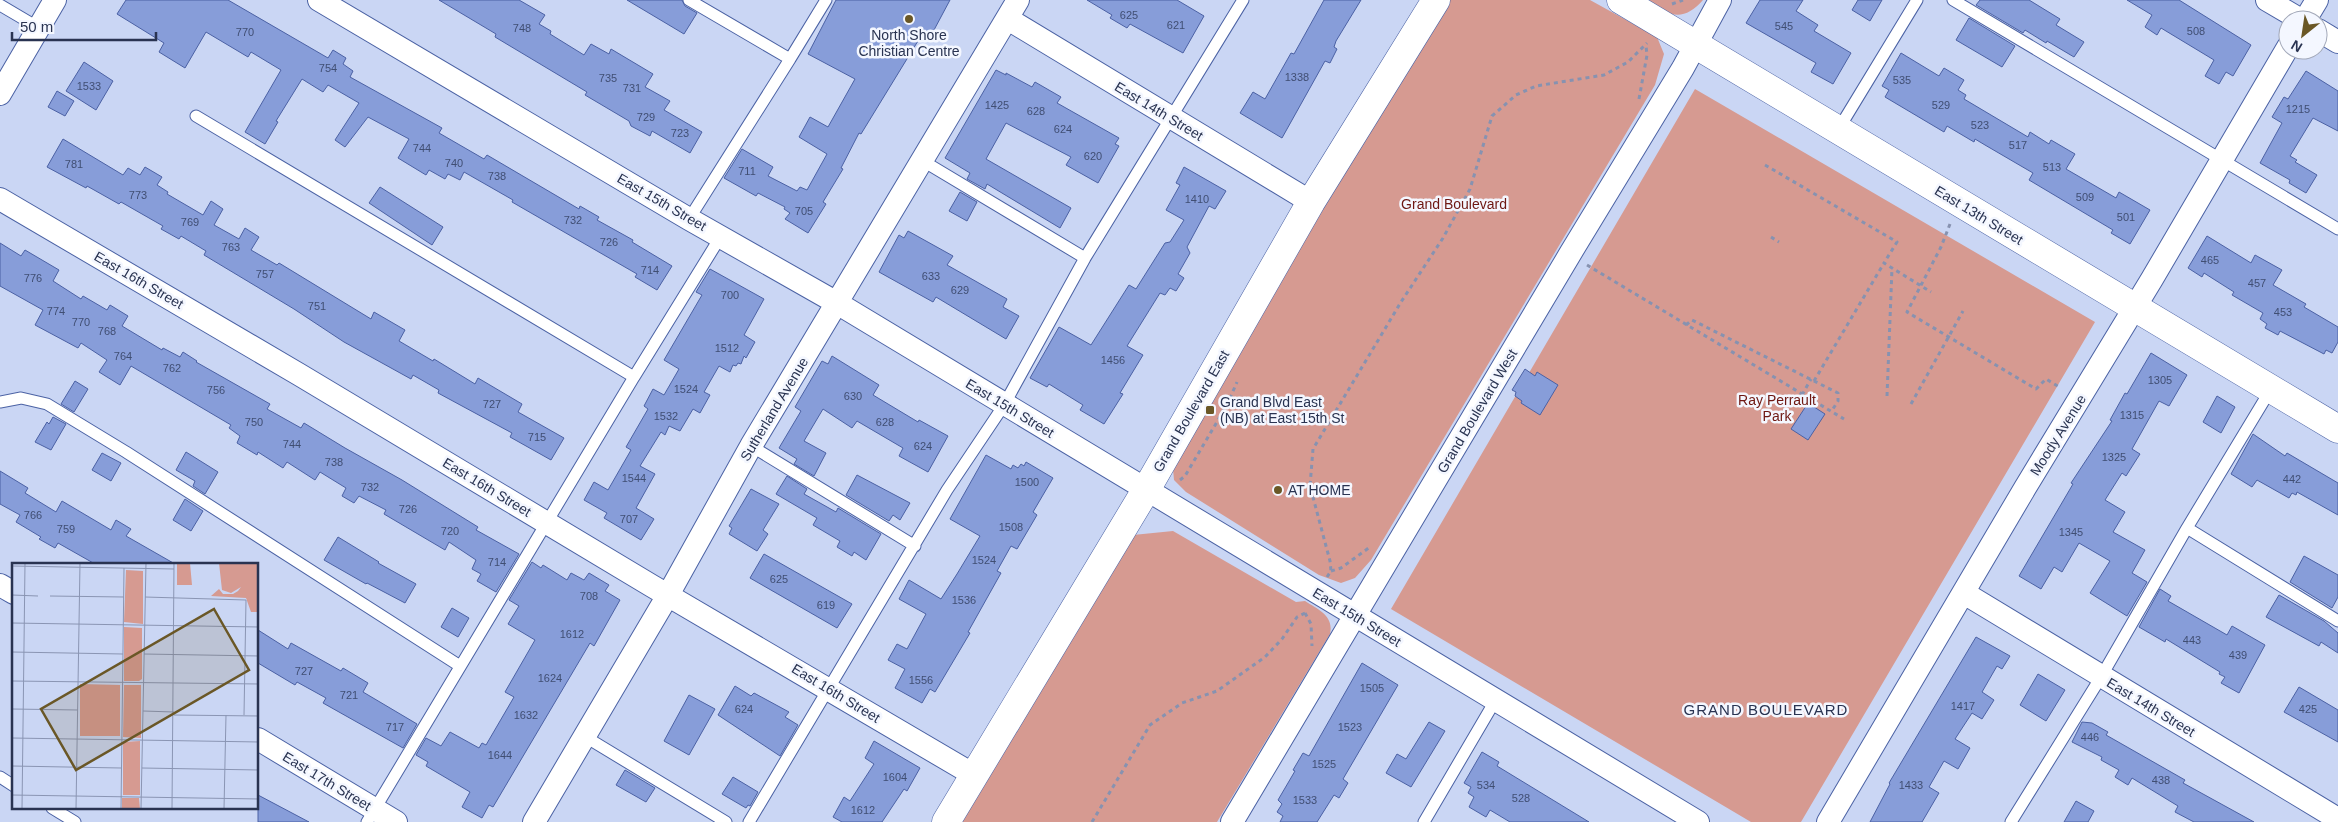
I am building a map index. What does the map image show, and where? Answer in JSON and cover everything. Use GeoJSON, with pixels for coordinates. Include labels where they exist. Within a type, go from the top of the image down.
{"type":"FeatureCollection","features":[{"type":"Feature","properties":{"kind":"main road","name":"Grand Boulevard East"},"geometry":{"type":"LineString","coordinates":[[946,822],[1146,490],[1311,202],[1436,0]]}},
{"type":"Feature","properties":{"kind":"main road","name":"East 13th Street"},"geometry":{"type":"LineString","coordinates":[[1621,0],[2338,429]]}},
{"type":"Feature","properties":{"kind":"street"},"geometry":{"type":"LineString","coordinates":[[0,94],[55,0]]}},
{"type":"Feature","properties":{"kind":"street","name":"East 15th Street"},"geometry":{"type":"LineString","coordinates":[[319,0],[689,219],[837,304],[1698,822]]}},
{"type":"Feature","properties":{"kind":"street","name":"Grand Boulevard West"},"geometry":{"type":"LineString","coordinates":[[1232,822],[1570,254],[1684,68],[1695,44],[1720,0]]}},
{"type":"Feature","properties":{"kind":"street"},"geometry":{"type":"LineString","coordinates":[[2267,0],[2284,10]]}},
{"type":"Feature","properties":{"kind":"street","name":"East 14th Street"},"geometry":{"type":"LineString","coordinates":[[1013,9],[1172,118],[1311,202]]}},
{"type":"Feature","properties":{"kind":"street","name":"Sutherland Avenue"},"geometry":{"type":"LineString","coordinates":[[534,822],[668,595],[751,446],[1013,9]]}},
{"type":"Feature","properties":{"kind":"street","name":"Moody Avenue"},"geometry":{"type":"LineString","coordinates":[[1828,822],[2281,60]]}},
{"type":"Feature","properties":{"kind":"street","name":"East 16th Street"},"geometry":{"type":"LineString","coordinates":[[0,199],[300,374],[546,523],[974,775]]}},
{"type":"Feature","properties":{"kind":"street"},"geometry":{"type":"LineString","coordinates":[[0,585],[12,592]]}},
{"type":"Feature","properties":{"kind":"street","name":"East 14th Street"},"geometry":{"type":"LineString","coordinates":[[1964,593],[2338,819]]}},
{"type":"Feature","properties":{"kind":"street","name":"East 17th Street"},"geometry":{"type":"LineString","coordinates":[[259,740],[371,816],[396,822]]}},
{"type":"Feature","properties":{"kind":"lane"},"geometry":{"type":"LineString","coordinates":[[689,0],[790,60]]}},
{"type":"Feature","properties":{"kind":"lane"},"geometry":{"type":"LineString","coordinates":[[689,219],[826,0]]}},
{"type":"Feature","properties":{"kind":"lane"},"geometry":{"type":"LineString","coordinates":[[749,822],[947,490],[1004,405],[1086,258],[1243,0]]}},
{"type":"Feature","properties":{"kind":"lane"},"geometry":{"type":"LineString","coordinates":[[1838,130],[1917,0]]}},
{"type":"Feature","properties":{"kind":"lane"},"geometry":{"type":"LineString","coordinates":[[1953,0],[2338,229]]}},
{"type":"Feature","properties":{"kind":"lane"},"geometry":{"type":"LineString","coordinates":[[0,5],[39,28]]}},
{"type":"Feature","properties":{"kind":"lane"},"geometry":{"type":"LineString","coordinates":[[196,116],[634,377]]}},
{"type":"Feature","properties":{"kind":"lane"},"geometry":{"type":"LineString","coordinates":[[923,161],[1086,258]]}},
{"type":"Feature","properties":{"kind":"lane"},"geometry":{"type":"LineString","coordinates":[[371,816],[634,377],[721,236]]}},
{"type":"Feature","properties":{"kind":"lane"},"geometry":{"type":"LineString","coordinates":[[2025,822],[2013,819],[2271,389]]}},
{"type":"Feature","properties":{"kind":"lane"},"geometry":{"type":"LineString","coordinates":[[0,402],[21,398],[47,404],[126,452],[460,666]]}},
{"type":"Feature","properties":{"kind":"lane"},"geometry":{"type":"LineString","coordinates":[[751,446],[915,546]]}},
{"type":"Feature","properties":{"kind":"lane"},"geometry":{"type":"LineString","coordinates":[[2187,528],[2338,621]]}},
{"type":"Feature","properties":{"kind":"lane"},"geometry":{"type":"LineString","coordinates":[[1424,822],[1495,701]]}},
{"type":"Feature","properties":{"kind":"lane"},"geometry":{"type":"LineString","coordinates":[[584,736],[726,822]]}},
{"type":"Feature","properties":{"kind":"lane"},"geometry":{"type":"LineString","coordinates":[[0,777],[12,785]]}},
{"type":"Feature","properties":{"kind":"lane"},"geometry":{"type":"LineString","coordinates":[[55,810],[74,822]]}},
{"type":"Feature","properties":{"kind":"path"},"geometry":{"type":"LineString","coordinates":[[1673,2],[1683,0]]}},
{"type":"Feature","properties":{"kind":"path"},"geometry":{"type":"LineString","coordinates":[[1331,572],[1325,538],[1310,486],[1313,450],[1401,302],[1443,238],[1470,189],[1492,116],[1516,95],[1536,86],[1604,75],[1628,62],[1646,46]]}},
{"type":"Feature","properties":{"kind":"path"},"geometry":{"type":"LineString","coordinates":[[1765,165],[1897,242],[1802,394]]}},
{"type":"Feature","properties":{"kind":"path"},"geometry":{"type":"LineString","coordinates":[[1951,221],[1941,247],[1907,312],[2036,390],[2046,379],[2067,392]]}},
{"type":"Feature","properties":{"kind":"path"},"geometry":{"type":"LineString","coordinates":[[1771,237],[1779,242]]}},
{"type":"Feature","properties":{"kind":"path"},"geometry":{"type":"LineString","coordinates":[[1570,254],[1844,419]]}},
{"type":"Feature","properties":{"kind":"path"},"geometry":{"type":"LineString","coordinates":[[1884,263],[1931,292]]}},
{"type":"Feature","properties":{"kind":"path"},"geometry":{"type":"LineString","coordinates":[[1887,396],[1892,268]]}},
{"type":"Feature","properties":{"kind":"path"},"geometry":{"type":"LineString","coordinates":[[1911,404],[1963,311]]}},
{"type":"Feature","properties":{"kind":"path"},"geometry":{"type":"LineString","coordinates":[[1686,325],[1692,320],[1838,393],[1838,401],[1831,412]]}},
{"type":"Feature","properties":{"kind":"path"},"geometry":{"type":"LineString","coordinates":[[1092,822],[1150,725],[1182,703],[1217,691],[1265,657],[1282,639],[1297,617],[1305,613]]}},
{"type":"Feature","properties":{"kind":"green space","name":"Grand Boulevard"},"geometry":{"type":"Polygon","coordinates":[[[1446,0],[1590,0],[1657,37],[1664,54],[1655,85],[1371,560],[1355,578],[1341,583],[1319,575],[1186,492],[1174,480],[1173,469],[1222,374],[1446,0]]]}},
{"type":"Feature","properties":{"kind":"green space"},"geometry":{"type":"Polygon","coordinates":[[[1649,0],[1703,0],[1690,11],[1677,15],[1663,11],[1649,0]]]}},
{"type":"Feature","properties":{"kind":"green space","name":"Ray Perrault Park"},"geometry":{"type":"Polygon","coordinates":[[[1695,89],[2095,322],[1801,822],[1751,822],[1391,609],[1695,89]]]}},
{"type":"Feature","properties":{"kind":"green space"},"geometry":{"type":"Polygon","coordinates":[[[1173,531],[1296,602],[1305,601],[1328,618],[1331,628],[1330,634],[1217,822],[957,822],[1133,535],[1173,531]]]}},
{"type":"Feature","properties":{"kind":"building"},"geometry":{"type":"Polygon","coordinates":[[[126,0],[228,0],[328,58],[333,50],[346,58],[343,64],[353,71],[350,77],[442,128],[439,133],[484,159],[487,155],[579,209],[580,206],[599,217],[597,220],[633,240],[632,242],[672,266],[657,290],[635,277],[637,274],[464,172],[460,180],[448,174],[445,179],[429,170],[426,175],[398,158],[409,139],[368,117],[345,147],[335,140],[359,103],[328,85],[323,92],[302,79],[276,121],[278,122],[265,144],[245,132],[281,70],[251,52],[248,57],[206,32],[185,68],[159,52],[164,43],[117,14],[126,0]]]}},
{"type":"Feature","properties":{"kind":"building"},"geometry":{"type":"Polygon","coordinates":[[[439,0],[519,0],[545,15],[539,24],[551,31],[550,34],[584,55],[591,44],[609,54],[611,49],[653,74],[645,87],[670,101],[664,110],[702,132],[690,153],[652,131],[650,136],[631,126],[629,121],[585,95],[587,92],[495,37],[496,34],[439,0]]]}},
{"type":"Feature","properties":{"kind":"building"},"geometry":{"type":"Polygon","coordinates":[[[627,0],[682,0],[685,6],[697,13],[684,34],[627,0]]]}},
{"type":"Feature","properties":{"kind":"building"},"geometry":{"type":"Polygon","coordinates":[[[836,0],[950,0],[934,30],[926,37],[921,36],[861,134],[859,133],[841,168],[843,169],[823,202],[826,204],[808,233],[785,219],[790,213],[784,209],[785,207],[758,193],[756,196],[724,178],[742,149],[773,167],[768,176],[797,191],[800,187],[807,190],[827,154],[799,137],[810,117],[828,127],[855,79],[808,54],[836,0]]]}},
{"type":"Feature","properties":{"kind":"building"},"geometry":{"type":"Polygon","coordinates":[[[1087,0],[1177,0],[1204,16],[1183,53],[1130,24],[1127,28],[1110,18],[1112,15],[1087,0]]]}},
{"type":"Feature","properties":{"kind":"building"},"geometry":{"type":"Polygon","coordinates":[[[1324,0],[1361,0],[1336,41],[1334,47],[1337,49],[1330,63],[1325,61],[1282,138],[1240,113],[1253,92],[1265,99],[1291,53],[1294,54],[1324,0]]]}},
{"type":"Feature","properties":{"kind":"building"},"geometry":{"type":"Polygon","coordinates":[[[1760,0],[1803,0],[1796,11],[1818,25],[1814,31],[1851,53],[1833,84],[1811,72],[1816,63],[1746,23],[1760,0]]]}},
{"type":"Feature","properties":{"kind":"building"},"geometry":{"type":"Polygon","coordinates":[[[1858,0],[1882,0],[1870,21],[1852,10],[1858,0]]]}},
{"type":"Feature","properties":{"kind":"building"},"geometry":{"type":"Polygon","coordinates":[[[1980,0],[2029,0],[2060,19],[2056,25],[2084,42],[2074,57],[2025,30],[2023,33],[1976,5],[1980,0]]]}},
{"type":"Feature","properties":{"kind":"building"},"geometry":{"type":"Polygon","coordinates":[[[2127,0],[2179,0],[2251,45],[2233,76],[2226,72],[2219,84],[2205,76],[2214,60],[2161,28],[2157,35],[2145,27],[2152,15],[2127,0]]]}},
{"type":"Feature","properties":{"kind":"building"},"geometry":{"type":"Polygon","coordinates":[[[1969,18],[2015,46],[2002,67],[1956,40],[1969,18]]]}},
{"type":"Feature","properties":{"kind":"building"},"geometry":{"type":"Polygon","coordinates":[[[1901,53],[1939,76],[1944,68],[1964,80],[1958,90],[1966,95],[1964,99],[2028,137],[2030,132],[2049,144],[2051,140],[2075,154],[2066,169],[2116,198],[2119,192],[2150,210],[2130,244],[2111,233],[2113,230],[2029,180],[2033,173],[1975,139],[1974,142],[1947,126],[1944,132],[1885,97],[1889,90],[1882,86],[1901,53]]]}},
{"type":"Feature","properties":{"kind":"building"},"geometry":{"type":"Polygon","coordinates":[[[84,62],[113,81],[96,110],[66,91],[84,62]]]}},
{"type":"Feature","properties":{"kind":"building"},"geometry":{"type":"Polygon","coordinates":[[[996,70],[1006,75],[1006,73],[1032,87],[1035,82],[1061,97],[1057,103],[1119,138],[1115,144],[1119,146],[1098,183],[1066,165],[1071,157],[1006,123],[986,159],[1071,208],[1060,228],[987,184],[985,189],[967,179],[970,173],[945,158],[996,70]]]}},
{"type":"Feature","properties":{"kind":"building"},"geometry":{"type":"Polygon","coordinates":[[[2306,71],[2338,91],[2338,131],[2313,118],[2290,156],[2297,160],[2295,162],[2317,175],[2306,193],[2289,183],[2290,180],[2260,163],[2282,123],[2272,117],[2284,97],[2288,99],[2306,71]]]}},
{"type":"Feature","properties":{"kind":"building"},"geometry":{"type":"Polygon","coordinates":[[[57,91],[74,101],[65,116],[48,107],[57,91]]]}},
{"type":"Feature","properties":{"kind":"building"},"geometry":{"type":"Polygon","coordinates":[[[63,139],[123,175],[128,168],[140,175],[145,167],[162,177],[157,185],[168,192],[167,194],[203,215],[211,201],[223,209],[214,225],[239,239],[245,228],[259,237],[251,250],[277,265],[279,263],[371,319],[374,312],[405,330],[399,341],[433,361],[434,359],[475,384],[478,378],[522,404],[518,412],[564,438],[551,460],[510,437],[512,433],[438,393],[439,390],[413,375],[411,379],[344,342],[294,309],[204,255],[206,251],[181,236],[179,239],[161,229],[163,226],[121,202],[119,204],[47,167],[63,139]]]}},
{"type":"Feature","properties":{"kind":"building"},"geometry":{"type":"Polygon","coordinates":[[[1184,167],[1226,191],[1215,209],[1209,206],[1187,247],[1190,253],[1178,274],[1184,278],[1176,291],[1170,288],[1165,295],[1160,293],[1127,346],[1143,355],[1120,393],[1123,394],[1104,424],[1080,410],[1083,405],[1049,384],[1047,387],[1030,378],[1059,327],[1091,345],[1129,285],[1136,289],[1165,243],[1170,242],[1184,220],[1166,210],[1180,185],[1176,183],[1184,167]]]}},
{"type":"Feature","properties":{"kind":"building"},"geometry":{"type":"Polygon","coordinates":[[[380,187],[443,227],[432,245],[369,203],[380,187]]]}},
{"type":"Feature","properties":{"kind":"building"},"geometry":{"type":"Polygon","coordinates":[[[960,192],[977,202],[967,221],[949,211],[960,192]]]}},
{"type":"Feature","properties":{"kind":"building"},"geometry":{"type":"Polygon","coordinates":[[[908,231],[953,256],[947,265],[1007,299],[1003,307],[1019,316],[1006,339],[936,297],[933,302],[879,272],[899,235],[904,238],[908,231]]]}},
{"type":"Feature","properties":{"kind":"building"},"geometry":{"type":"Polygon","coordinates":[[[2207,236],[2251,263],[2255,255],[2282,270],[2273,285],[2306,304],[2304,307],[2338,327],[2338,342],[2332,353],[2326,350],[2324,354],[2280,331],[2278,335],[2265,328],[2267,324],[2260,319],[2263,313],[2232,295],[2234,292],[2204,273],[2202,277],[2188,268],[2207,236]]]}},
{"type":"Feature","properties":{"kind":"building"},"geometry":{"type":"Polygon","coordinates":[[[0,243],[21,256],[25,250],[59,270],[53,281],[81,299],[83,296],[107,310],[110,305],[128,316],[122,326],[162,350],[163,348],[180,357],[183,352],[196,362],[270,404],[267,409],[301,428],[304,423],[402,480],[478,527],[476,530],[519,554],[496,592],[477,581],[481,574],[472,569],[476,560],[449,542],[445,550],[384,514],[386,510],[359,496],[354,503],[342,496],[346,488],[320,472],[315,480],[287,462],[283,468],[258,452],[257,455],[237,443],[240,436],[229,428],[231,425],[131,366],[120,385],[99,372],[107,360],[81,343],[78,348],[35,325],[43,310],[0,286],[0,243]]]}},
{"type":"Feature","properties":{"kind":"building"},"geometry":{"type":"Polygon","coordinates":[[[710,269],[764,299],[744,335],[755,342],[746,358],[744,356],[741,364],[733,365],[730,372],[719,366],[704,392],[710,395],[700,413],[693,409],[680,431],[669,426],[665,435],[661,432],[640,466],[655,474],[636,508],[654,519],[641,540],[604,518],[607,513],[584,500],[594,482],[608,490],[631,450],[626,447],[648,409],[644,406],[653,389],[664,395],[679,369],[664,360],[702,295],[696,292],[710,269]]]}},
{"type":"Feature","properties":{"kind":"building"},"geometry":{"type":"Polygon","coordinates":[[[2151,353],[2187,375],[2169,406],[2159,401],[2132,449],[2140,454],[2126,476],[2122,473],[2105,500],[2125,512],[2113,532],[2145,550],[2132,573],[2147,582],[2127,616],[2090,593],[2110,561],[2079,543],[2062,572],[2054,567],[2041,589],[2019,576],[2073,484],[2071,483],[2112,421],[2110,420],[2125,393],[2127,394],[2151,353]]]}},
{"type":"Feature","properties":{"kind":"building"},"geometry":{"type":"Polygon","coordinates":[[[832,356],[879,385],[873,395],[918,422],[919,420],[948,436],[928,472],[899,456],[903,448],[857,421],[852,428],[823,409],[804,441],[826,453],[814,476],[794,464],[797,459],[779,448],[801,411],[795,407],[822,361],[828,364],[832,356]]]}},
{"type":"Feature","properties":{"kind":"building"},"geometry":{"type":"Polygon","coordinates":[[[1525,369],[1535,376],[1537,372],[1558,385],[1540,415],[1521,403],[1522,401],[1515,396],[1516,392],[1512,390],[1525,369]]]}},
{"type":"Feature","properties":{"kind":"building"},"geometry":{"type":"Polygon","coordinates":[[[75,381],[88,389],[74,412],[61,404],[75,381]]]}},
{"type":"Feature","properties":{"kind":"building"},"geometry":{"type":"Polygon","coordinates":[[[2217,396],[2235,407],[2221,433],[2203,422],[2217,396]]]}},
{"type":"Feature","properties":{"kind":"building"},"geometry":{"type":"Polygon","coordinates":[[[1808,403],[1825,414],[1808,440],[1791,429],[1808,403]]]}},
{"type":"Feature","properties":{"kind":"building"},"geometry":{"type":"Polygon","coordinates":[[[53,417],[66,424],[51,450],[35,442],[47,422],[49,424],[53,417]]]}},
{"type":"Feature","properties":{"kind":"building"},"geometry":{"type":"Polygon","coordinates":[[[2253,434],[2285,456],[2287,453],[2338,483],[2338,515],[2297,492],[2296,495],[2292,493],[2289,498],[2257,480],[2252,487],[2231,474],[2253,434]]]}},
{"type":"Feature","properties":{"kind":"building"},"geometry":{"type":"Polygon","coordinates":[[[186,452],[218,472],[205,494],[193,486],[195,481],[176,470],[186,452]]]}},
{"type":"Feature","properties":{"kind":"building"},"geometry":{"type":"Polygon","coordinates":[[[102,453],[121,463],[111,481],[92,470],[102,453]]]}},
{"type":"Feature","properties":{"kind":"building"},"geometry":{"type":"Polygon","coordinates":[[[986,455],[1011,469],[1013,465],[1018,468],[1021,464],[1024,466],[1026,462],[1053,478],[1033,512],[1037,515],[1017,549],[1011,546],[997,571],[1001,573],[968,632],[970,633],[935,692],[930,689],[922,703],[895,688],[905,669],[888,660],[897,644],[907,649],[926,614],[899,599],[909,580],[941,599],[980,536],[950,519],[986,455]]]}},
{"type":"Feature","properties":{"kind":"building"},"geometry":{"type":"Polygon","coordinates":[[[0,471],[28,488],[25,493],[56,512],[62,501],[111,530],[116,520],[131,529],[126,536],[173,563],[93,563],[58,543],[55,548],[39,539],[41,537],[16,522],[20,515],[0,504],[0,471]]]}},
{"type":"Feature","properties":{"kind":"building"},"geometry":{"type":"Polygon","coordinates":[[[857,475],[910,503],[900,520],[893,515],[889,521],[846,495],[857,475]]]}},
{"type":"Feature","properties":{"kind":"building"},"geometry":{"type":"Polygon","coordinates":[[[787,476],[807,489],[804,494],[836,512],[838,508],[881,534],[866,560],[854,552],[852,556],[837,547],[840,541],[813,525],[817,518],[776,494],[787,476]]]}},
{"type":"Feature","properties":{"kind":"building"},"geometry":{"type":"Polygon","coordinates":[[[751,489],[779,504],[763,530],[768,534],[757,551],[729,534],[732,528],[729,526],[751,489]]]}},
{"type":"Feature","properties":{"kind":"building"},"geometry":{"type":"Polygon","coordinates":[[[185,499],[203,511],[191,531],[173,520],[185,499]]]}},
{"type":"Feature","properties":{"kind":"building"},"geometry":{"type":"Polygon","coordinates":[[[338,537],[378,563],[416,584],[405,603],[366,584],[324,560],[338,537]]]}},
{"type":"Feature","properties":{"kind":"building"},"geometry":{"type":"Polygon","coordinates":[[[764,554],[852,604],[837,628],[750,578],[764,554]]]}},
{"type":"Feature","properties":{"kind":"building"},"geometry":{"type":"Polygon","coordinates":[[[2304,556],[2338,575],[2338,597],[2332,608],[2290,582],[2304,556]]]}},
{"type":"Feature","properties":{"kind":"building"},"geometry":{"type":"Polygon","coordinates":[[[532,562],[541,568],[543,565],[567,580],[571,573],[584,580],[589,573],[609,585],[605,591],[620,600],[594,646],[590,643],[493,807],[489,805],[482,818],[462,807],[470,792],[426,766],[428,762],[416,755],[426,738],[441,746],[450,732],[479,748],[482,743],[486,745],[514,697],[505,692],[535,640],[508,624],[519,606],[509,600],[532,562]]]}},
{"type":"Feature","properties":{"kind":"building"},"geometry":{"type":"Polygon","coordinates":[[[2160,589],[2171,596],[2168,601],[2227,635],[2232,626],[2265,645],[2239,693],[2221,683],[2225,677],[2219,674],[2220,672],[2166,639],[2165,642],[2139,627],[2160,589]]]}},
{"type":"Feature","properties":{"kind":"building"},"geometry":{"type":"Polygon","coordinates":[[[2279,595],[2324,621],[2338,633],[2338,653],[2321,642],[2319,646],[2266,617],[2279,595]]]}},
{"type":"Feature","properties":{"kind":"building"},"geometry":{"type":"Polygon","coordinates":[[[452,608],[469,618],[458,637],[441,627],[452,608]]]}},
{"type":"Feature","properties":{"kind":"building"},"geometry":{"type":"Polygon","coordinates":[[[259,631],[288,649],[291,643],[341,671],[343,668],[368,683],[363,692],[417,724],[403,748],[323,703],[326,698],[297,682],[295,685],[259,664],[259,631]]]}},
{"type":"Feature","properties":{"kind":"building"},"geometry":{"type":"Polygon","coordinates":[[[1976,637],[2010,656],[2002,669],[1997,666],[1982,692],[1994,700],[1982,719],[1972,713],[1955,739],[1970,748],[1958,769],[1944,761],[1929,787],[1939,793],[1922,822],[1870,822],[1889,783],[1976,637]]]}},
{"type":"Feature","properties":{"kind":"building"},"geometry":{"type":"Polygon","coordinates":[[[1362,663],[1398,685],[1343,779],[1348,783],[1339,798],[1334,795],[1317,822],[1280,822],[1283,816],[1277,812],[1282,804],[1278,800],[1295,771],[1293,770],[1303,753],[1309,756],[1362,663]]]}},
{"type":"Feature","properties":{"kind":"building"},"geometry":{"type":"Polygon","coordinates":[[[2038,674],[2065,690],[2046,721],[2020,705],[2038,674]]]}},
{"type":"Feature","properties":{"kind":"building"},"geometry":{"type":"Polygon","coordinates":[[[735,686],[751,696],[754,693],[789,712],[785,717],[798,725],[780,756],[718,715],[735,686]]]}},
{"type":"Feature","properties":{"kind":"building"},"geometry":{"type":"Polygon","coordinates":[[[2299,687],[2338,710],[2338,742],[2284,712],[2299,687]]]}},
{"type":"Feature","properties":{"kind":"building"},"geometry":{"type":"Polygon","coordinates":[[[689,695],[715,709],[689,755],[664,741],[689,695]]]}},
{"type":"Feature","properties":{"kind":"building"},"geometry":{"type":"Polygon","coordinates":[[[1429,722],[1445,731],[1411,787],[1386,773],[1397,754],[1406,759],[1429,722]]]}},
{"type":"Feature","properties":{"kind":"building"},"geometry":{"type":"Polygon","coordinates":[[[2082,722],[2092,723],[2108,732],[2106,735],[2185,780],[2183,783],[2254,822],[2194,822],[2175,812],[2178,806],[2132,778],[2128,785],[2115,777],[2119,770],[2101,760],[2102,757],[2072,742],[2082,722]]]}},
{"type":"Feature","properties":{"kind":"building"},"geometry":{"type":"Polygon","coordinates":[[[874,741],[920,768],[907,791],[904,789],[882,822],[842,822],[833,817],[844,797],[850,801],[874,764],[865,758],[874,741]]]}},
{"type":"Feature","properties":{"kind":"building"},"geometry":{"type":"Polygon","coordinates":[[[1482,752],[1499,762],[1497,766],[1589,822],[1510,822],[1490,810],[1486,817],[1469,807],[1474,797],[1468,793],[1471,787],[1464,783],[1482,752]]]}},
{"type":"Feature","properties":{"kind":"building"},"geometry":{"type":"Polygon","coordinates":[[[625,770],[655,788],[646,802],[616,785],[625,770]]]}},
{"type":"Feature","properties":{"kind":"building"},"geometry":{"type":"Polygon","coordinates":[[[733,777],[758,792],[750,806],[748,805],[746,808],[722,794],[733,777]]]}},
{"type":"Feature","properties":{"kind":"building"},"geometry":{"type":"Polygon","coordinates":[[[259,796],[309,822],[258,822],[259,796]]]}},
{"type":"Feature","properties":{"kind":"building"},"geometry":{"type":"Polygon","coordinates":[[[2076,801],[2094,811],[2088,822],[2064,822],[2076,801]]]}},
{"type":"Feature","properties":{"kind":"place","name":"North Shore Christian Centre"},"geometry":{"type":"Point","coordinates":[909,19]}},
{"type":"Feature","properties":{"kind":"place","name":"Grand Blvd East (NB) at East 15th St"},"geometry":{"type":"Point","coordinates":[1210,410]}},
{"type":"Feature","properties":{"kind":"place","name":"AT HOME"},"geometry":{"type":"Point","coordinates":[1278,490]}},
{"type":"Feature","properties":{"kind":"district","name":"GRAND BOULEVARD"},"geometry":{"type":"Point","coordinates":[1766,710]}}]}
